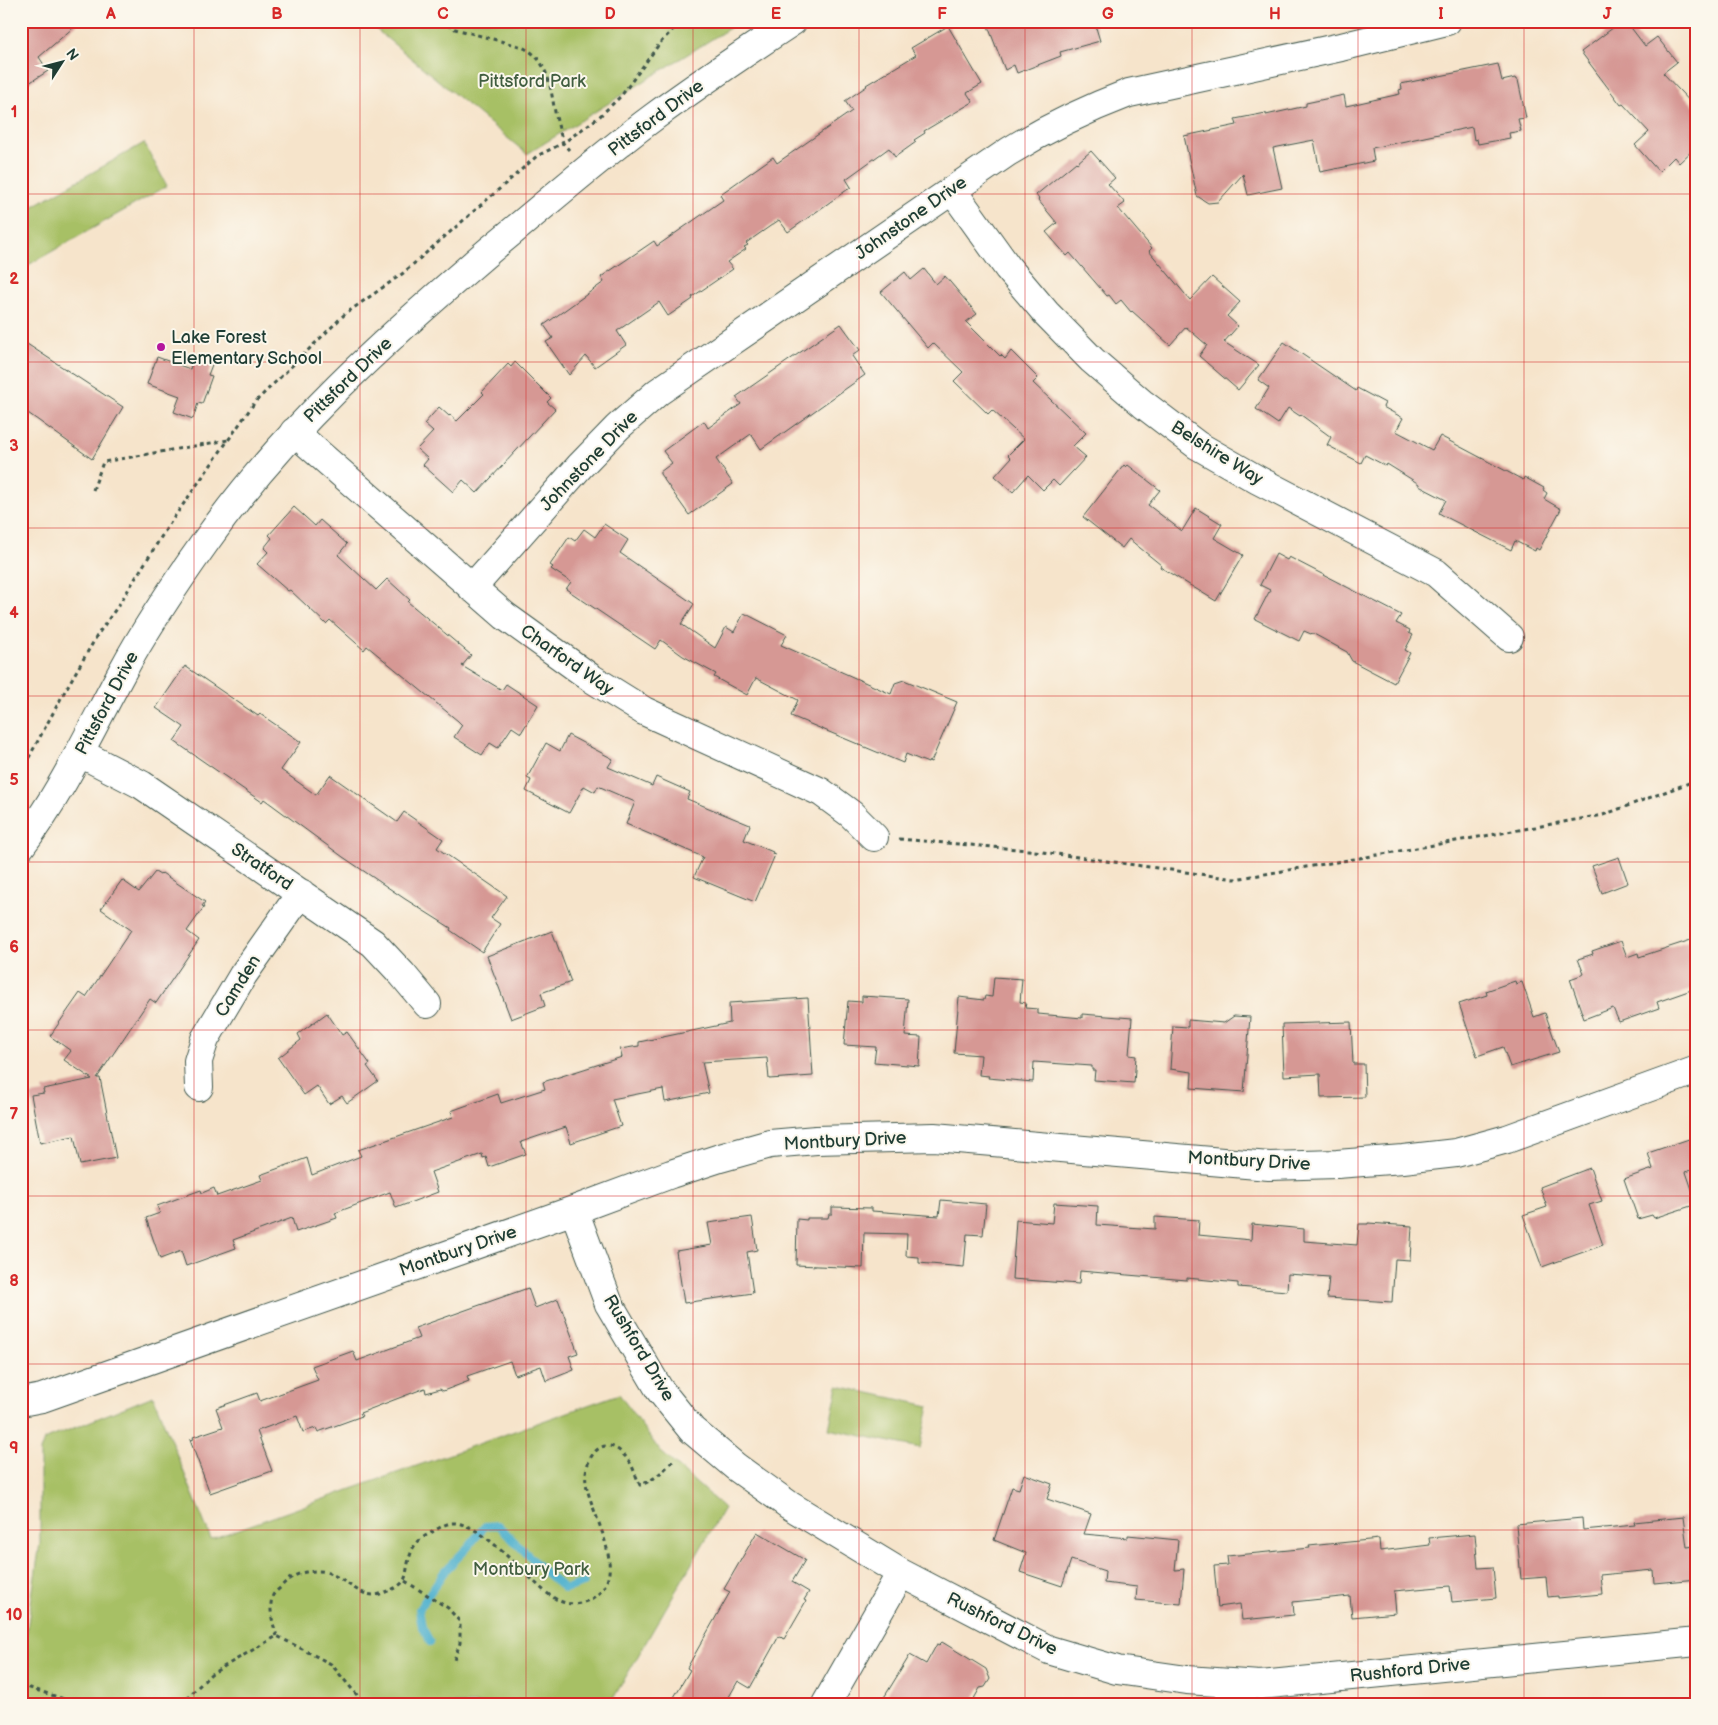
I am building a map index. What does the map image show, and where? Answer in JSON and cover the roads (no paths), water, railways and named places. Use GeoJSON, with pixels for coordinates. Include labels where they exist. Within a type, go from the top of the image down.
{"type":"FeatureCollection","features":[{"type":"Feature","properties":{"kind":"street","name":"Pittsford Drive"},"geometry":{"type":"LineString","coordinates":[[21,846],[52,800],[80,753],[123,669],[170,594],[206,540],[245,489],[294,432],[372,354],[447,287],[572,182],[655,116],[793,21]]}},
{"type":"Feature","properties":{"kind":"street","name":"Johnstone Drive"},"geometry":{"type":"LineString","coordinates":[[472,588],[580,466],[618,427],[658,392],[1035,135],[1096,105],[1129,93],[1341,48],[1447,21]]}},
{"type":"Feature","properties":{"kind":"street","name":"Belshire Way"},"geometry":{"type":"LineString","coordinates":[[952,190],[1008,268],[1046,313],[1092,360],[1143,404],[1197,446],[1436,573],[1510,637]]}},
{"type":"Feature","properties":{"kind":"street","name":"Charford Way"},"geometry":{"type":"LineString","coordinates":[[294,432],[505,616],[591,678],[644,711],[821,792],[851,814],[874,836]]}},
{"type":"Feature","properties":{"kind":"street","name":"Stratford"},"geometry":{"type":"LineString","coordinates":[[80,753],[142,785],[373,943],[427,1004]]}},
{"type":"Feature","properties":{"kind":"street","name":"Camden"},"geometry":{"type":"LineString","coordinates":[[199,1087],[198,1061],[205,1039],[243,975],[301,893]]}},
{"type":"Feature","properties":{"kind":"street","name":"Montbury Drive"},"geometry":{"type":"LineString","coordinates":[[21,1402],[42,1398],[720,1158],[770,1144],[816,1140],[934,1137],[1269,1166],[1337,1164],[1456,1153],[1506,1139],[1697,1070]]}},
{"type":"Feature","properties":{"kind":"street","name":"Rushford Drive"},"geometry":{"type":"LineString","coordinates":[[574,1210],[609,1304],[659,1390],[692,1430],[736,1467],[789,1505],[901,1573],[1049,1650],[1117,1670],[1187,1680],[1260,1685],[1697,1642]]}},
{"type":"Feature","properties":{"kind":"street"},"geometry":{"type":"LineString","coordinates":[[826,1704],[901,1573]]}},
{"type":"Feature","properties":{"kind":"waterway"},"geometry":{"type":"LineString","coordinates":[[430,1642],[422,1627],[419,1609],[444,1572],[485,1526],[498,1525],[547,1574],[565,1589],[584,1583]]}},
{"type":"Feature","properties":{"kind":"place","name":"Lake Forest Elementary School"},"geometry":{"type":"Point","coordinates":[161,347]}},
{"type":"Feature","properties":{"kind":"park label","name":"Pittsford Park"},"geometry":{"type":"Point","coordinates":[532,81]}},
{"type":"Feature","properties":{"kind":"park label","name":"Montbury Park"},"geometry":{"type":"Point","coordinates":[531,1569]}}]}
